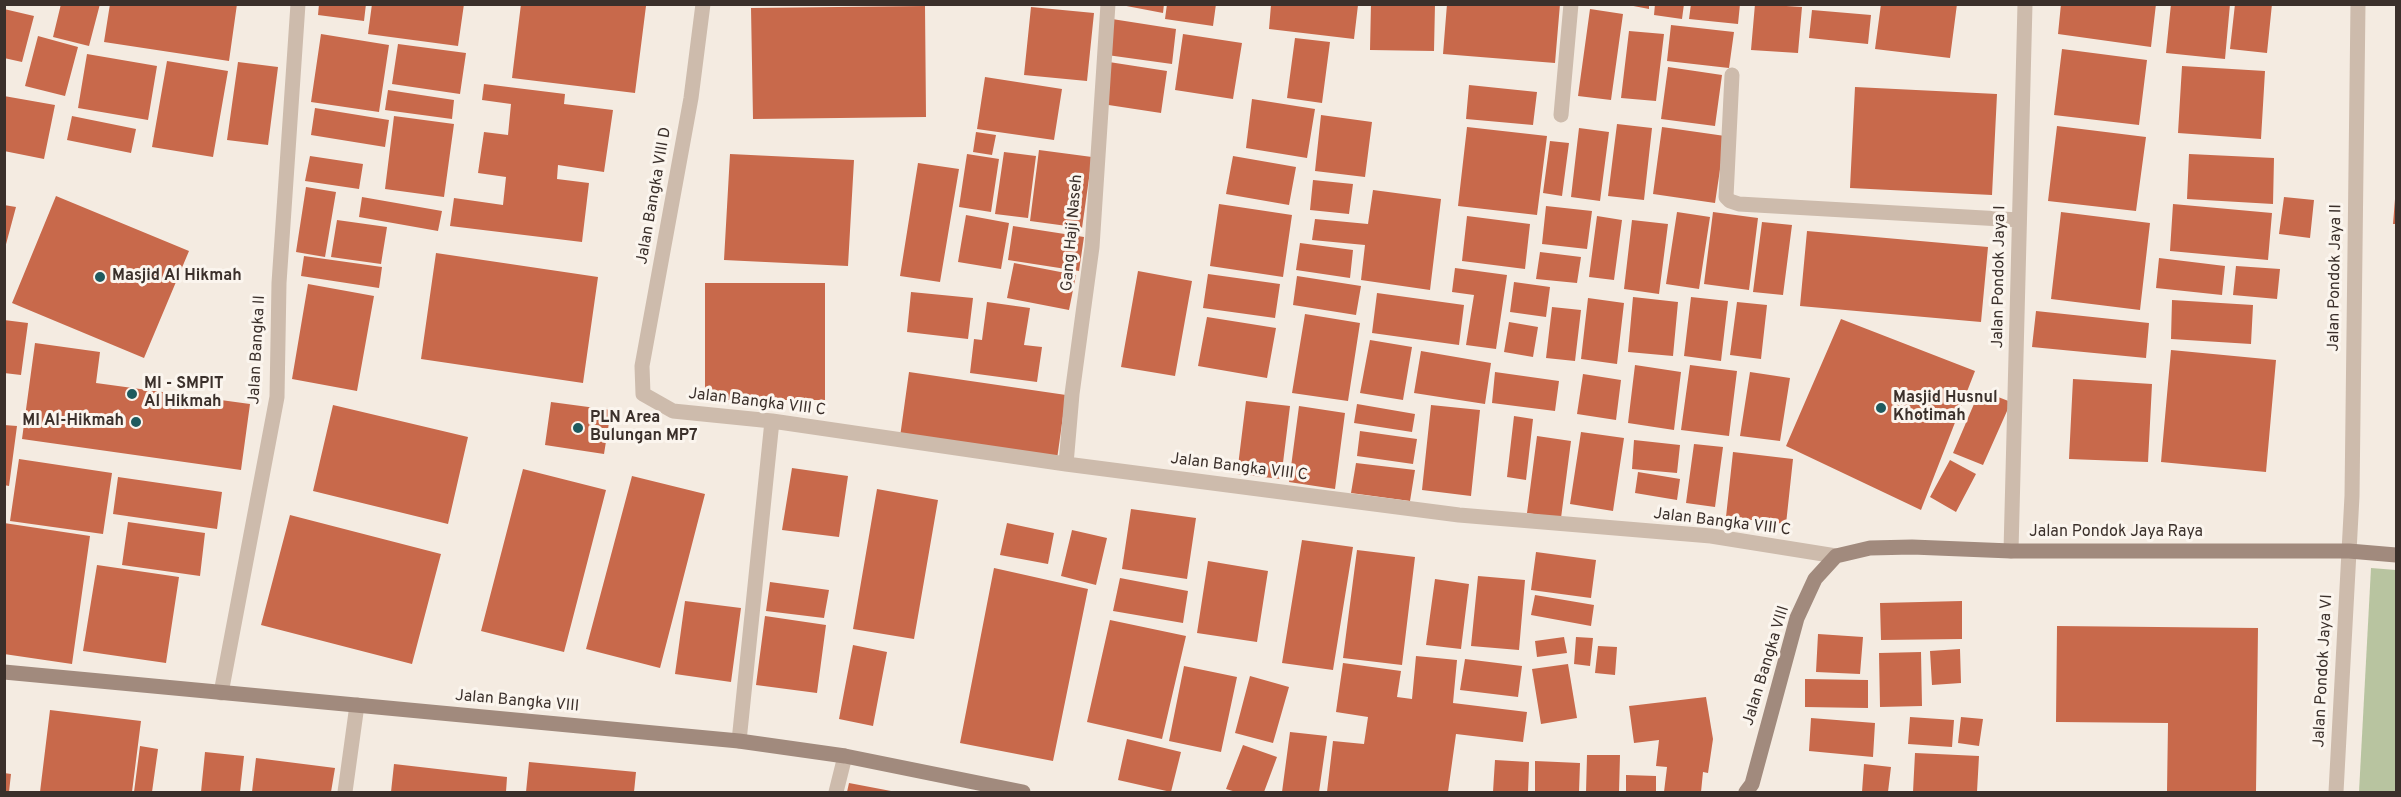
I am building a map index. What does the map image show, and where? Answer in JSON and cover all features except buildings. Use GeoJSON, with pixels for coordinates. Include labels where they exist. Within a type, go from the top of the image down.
{"type":"FeatureCollection","features":[{"type":"Feature","properties":{"kind":"street","name":"Jalan Bangka II"},"geometry":{"type":"LineString","coordinates":[[221,693],[277,397],[280,261],[298,4]]}},
{"type":"Feature","properties":{"kind":"street","name":"Jalan Bangka VIII D"},"geometry":{"type":"LineString","coordinates":[[644,394],[642,366],[691,98],[703,4]]}},
{"type":"Feature","properties":{"kind":"street","name":"Gang Haji Naseh"},"geometry":{"type":"LineString","coordinates":[[1066,464],[1072,394],[1092,247],[1108,4]]}},
{"type":"Feature","properties":{"kind":"street"},"geometry":{"type":"LineString","coordinates":[[1561,115],[1571,4]]}},
{"type":"Feature","properties":{"kind":"street","name":"Jalan Pondok Jaya I"},"geometry":{"type":"LineString","coordinates":[[2012,551],[2025,4]]}},
{"type":"Feature","properties":{"kind":"street","name":"Jalan Pondok Jaya II"},"geometry":{"type":"LineString","coordinates":[[2349,551],[2358,4]]}},
{"type":"Feature","properties":{"kind":"street"},"geometry":{"type":"LineString","coordinates":[[1732,75],[1726,197],[1730,201],[1739,204],[2019,220]]}},
{"type":"Feature","properties":{"kind":"street","name":"Jalan Bangka VIII C"},"geometry":{"type":"LineString","coordinates":[[644,394],[673,411],[772,421],[1066,464],[1459,515],[1711,536],[1836,556]]}},
{"type":"Feature","properties":{"kind":"street"},"geometry":{"type":"LineString","coordinates":[[739,741],[772,421]]}},
{"type":"Feature","properties":{"kind":"street","name":"Jalan Pondok Jaya Raya"},"geometry":{"type":"LineString","coordinates":[[1836,556],[1870,548],[1912,547],[2012,551],[2349,551],[2397,555]]}},
{"type":"Feature","properties":{"kind":"street","name":"Jalan Pondok Jaya VI"},"geometry":{"type":"LineString","coordinates":[[2336,792],[2349,551]]}},
{"type":"Feature","properties":{"kind":"street","name":"Jalan Bangka VIII"},"geometry":{"type":"LineString","coordinates":[[1746,792],[1752,784],[1797,618],[1815,579],[1836,556]]}},
{"type":"Feature","properties":{"kind":"street","name":"Jalan Bangka VIII"},"geometry":{"type":"LineString","coordinates":[[4,672],[739,741],[845,756],[1023,792]]}},
{"type":"Feature","properties":{"kind":"street"},"geometry":{"type":"LineString","coordinates":[[345,792],[357,705]]}},
{"type":"Feature","properties":{"kind":"street"},"geometry":{"type":"LineString","coordinates":[[836,792],[845,756]]}},
{"type":"Feature","properties":{"kind":"green space"},"geometry":{"type":"Polygon","coordinates":[[[2371,568],[2396,570],[2396,792],[2359,792],[2371,568]]]}},
{"type":"Feature","properties":{"kind":"place","name":"Masjid Al Hikmah"},"geometry":{"type":"Point","coordinates":[100,277]}},
{"type":"Feature","properties":{"kind":"place","name":"MI - SMPIT Al Hikmah"},"geometry":{"type":"Point","coordinates":[132,394]}},
{"type":"Feature","properties":{"kind":"place","name":"Masjid Husnul Khotimah"},"geometry":{"type":"Point","coordinates":[1881,408]}},
{"type":"Feature","properties":{"kind":"place","name":"MI Al-Hikmah"},"geometry":{"type":"Point","coordinates":[136,422]}},
{"type":"Feature","properties":{"kind":"place","name":"PLN Area Bulungan MP7"},"geometry":{"type":"Point","coordinates":[578,428]}}]}
